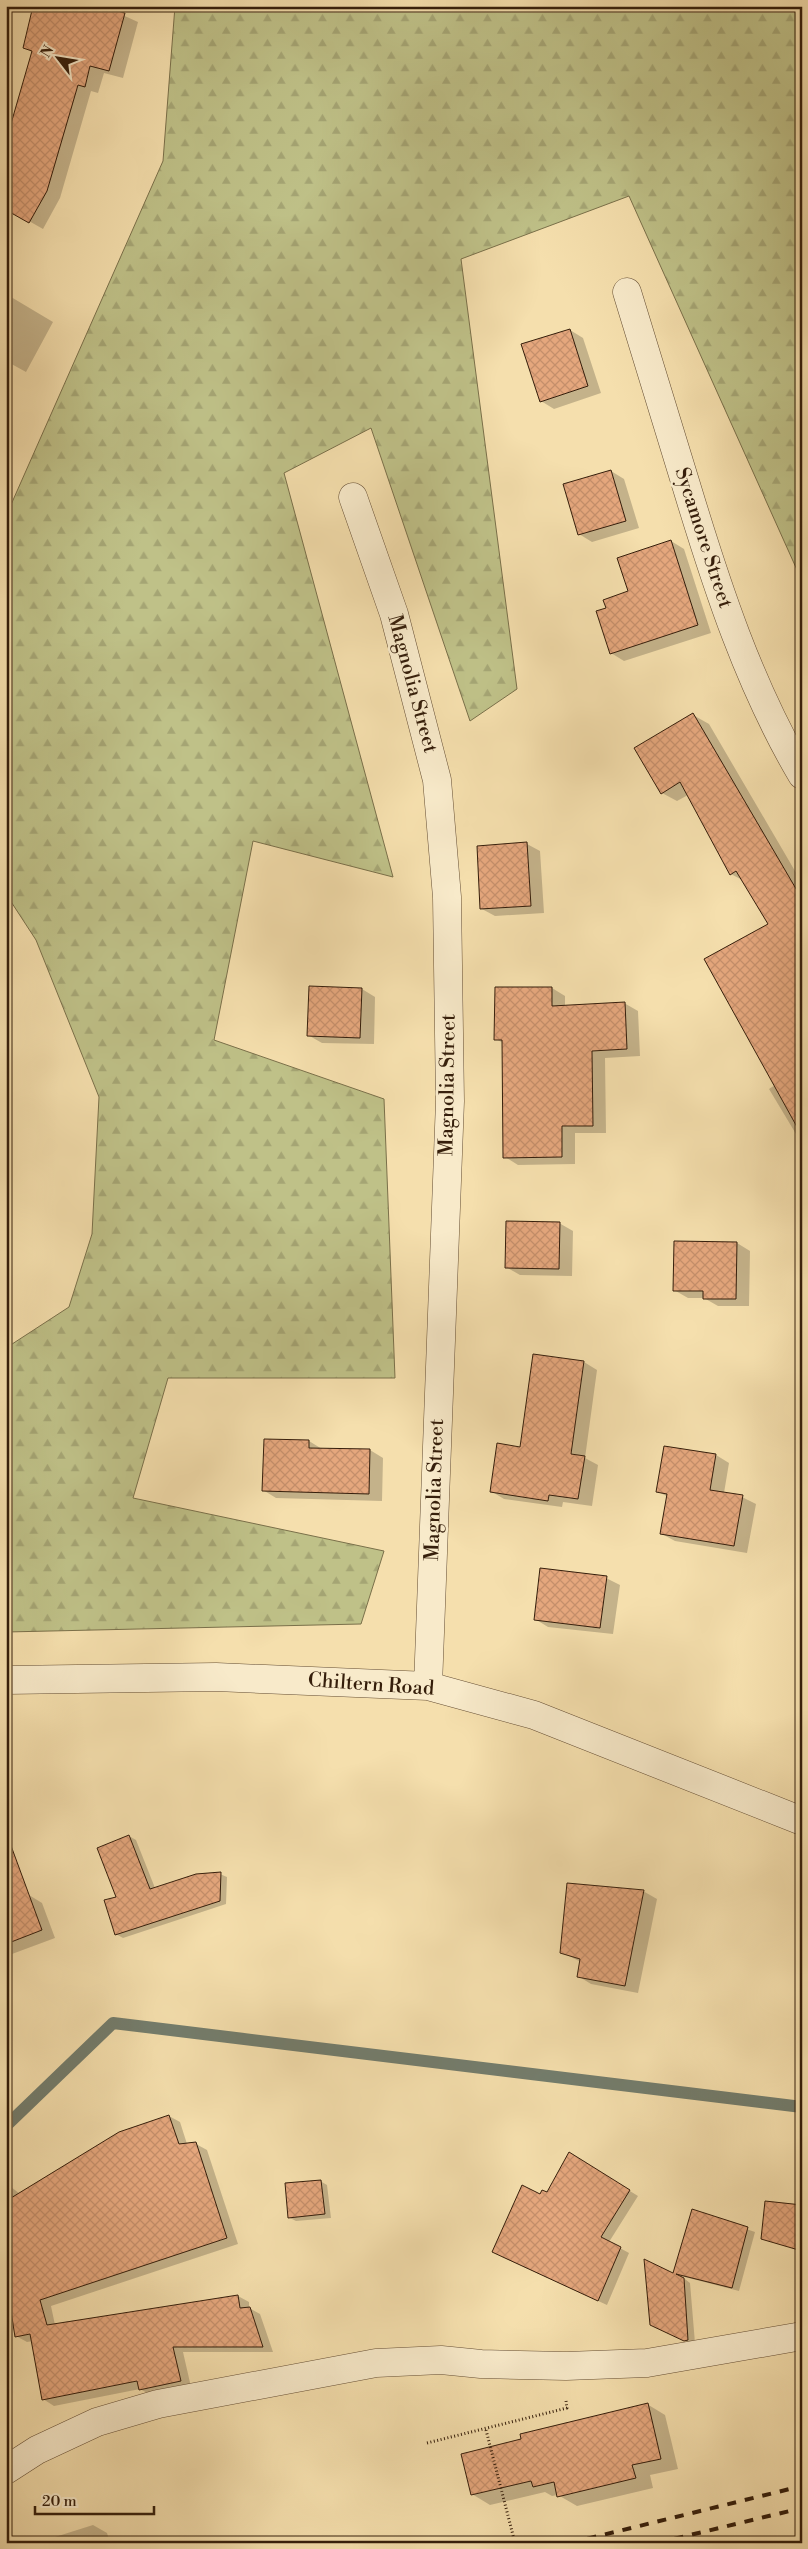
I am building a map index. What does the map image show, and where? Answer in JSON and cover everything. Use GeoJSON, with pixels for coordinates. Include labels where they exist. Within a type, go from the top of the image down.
{"type":"FeatureCollection","features":[{"type":"Feature","properties":{"kind":"street","name":"Sycamore Street"},"geometry":{"type":"LineString","coordinates":[[627,292],[716,586],[763,702],[802,775]]}},
{"type":"Feature","properties":{"kind":"street","name":"Magnolia Street"},"geometry":{"type":"LineString","coordinates":[[353,497],[394,614],[433,762],[439,798],[446,888],[450,1101],[428,1686]]}},
{"type":"Feature","properties":{"kind":"street","name":"Chiltern Road"},"geometry":{"type":"LineString","coordinates":[[6,1680],[216,1677],[428,1686],[534,1715],[802,1821]]}},
{"type":"Feature","properties":{"kind":"street"},"geometry":{"type":"LineString","coordinates":[[6,2470],[37,2450],[97,2422],[158,2404],[376,2363],[441,2360],[481,2364],[647,2363],[802,2336]]}},
{"type":"Feature","properties":{"kind":"path"},"geometry":{"type":"LineString","coordinates":[[427,2443],[486,2430],[567,2408]]}},
{"type":"Feature","properties":{"kind":"path"},"geometry":{"type":"LineString","coordinates":[[486,2430],[515,2543]]}},
{"type":"Feature","properties":{"kind":"green space"},"geometry":{"type":"Polygon","coordinates":[[[175,6],[802,6],[802,581],[629,196],[461,259],[517,689],[470,721],[371,428],[284,473],[393,877],[253,841],[214,1040],[384,1099],[395,1378],[168,1378],[133,1498],[384,1551],[361,1624],[6,1632],[6,1348],[69,1307],[92,1234],[99,1097],[36,940],[6,894],[6,516],[163,161],[175,6]]]}},
{"type":"Feature","properties":{"kind":"building"},"geometry":{"type":"Polygon","coordinates":[[[33,6],[99,6],[125,13],[109,71],[90,66],[85,87],[78,85],[47,191],[29,223],[6,210],[6,141],[32,51],[23,48],[33,6]]]}},
{"type":"Feature","properties":{"kind":"building"},"geometry":{"type":"Polygon","coordinates":[[[570,329],[588,386],[540,402],[521,344],[570,329]]]}},
{"type":"Feature","properties":{"kind":"building"},"geometry":{"type":"Polygon","coordinates":[[[611,470],[626,521],[578,535],[563,484],[611,470]]]}},
{"type":"Feature","properties":{"kind":"building"},"geometry":{"type":"Polygon","coordinates":[[[671,540],[698,625],[610,654],[596,611],[606,608],[603,600],[628,591],[617,558],[671,540]]]}},
{"type":"Feature","properties":{"kind":"building"},"geometry":{"type":"Polygon","coordinates":[[[693,713],[802,899],[802,1136],[704,959],[768,924],[736,871],[730,875],[680,782],[661,794],[634,748],[693,713]]]}},
{"type":"Feature","properties":{"kind":"building"},"geometry":{"type":"Polygon","coordinates":[[[527,842],[531,906],[480,909],[477,846],[527,842]]]}},
{"type":"Feature","properties":{"kind":"building"},"geometry":{"type":"Polygon","coordinates":[[[309,986],[362,988],[360,1038],[307,1036],[309,986]]]}},
{"type":"Feature","properties":{"kind":"building"},"geometry":{"type":"Polygon","coordinates":[[[495,987],[552,987],[552,1006],[625,1002],[627,1049],[592,1051],[593,1126],[562,1126],[562,1157],[503,1158],[502,1040],[494,1040],[495,987]]]}},
{"type":"Feature","properties":{"kind":"building"},"geometry":{"type":"Polygon","coordinates":[[[506,1221],[560,1222],[559,1269],[505,1268],[506,1221]]]}},
{"type":"Feature","properties":{"kind":"building"},"geometry":{"type":"Polygon","coordinates":[[[674,1241],[737,1242],[736,1299],[703,1299],[703,1291],[673,1291],[674,1241]]]}},
{"type":"Feature","properties":{"kind":"building"},"geometry":{"type":"Polygon","coordinates":[[[533,1354],[584,1361],[571,1454],[585,1456],[578,1499],[549,1495],[548,1501],[490,1492],[497,1443],[520,1447],[533,1354]]]}},
{"type":"Feature","properties":{"kind":"building"},"geometry":{"type":"Polygon","coordinates":[[[264,1439],[309,1440],[309,1448],[370,1449],[369,1494],[262,1491],[264,1439]]]}},
{"type":"Feature","properties":{"kind":"building"},"geometry":{"type":"Polygon","coordinates":[[[664,1446],[716,1454],[710,1490],[743,1495],[734,1546],[660,1534],[667,1494],[656,1492],[664,1446]]]}},
{"type":"Feature","properties":{"kind":"building"},"geometry":{"type":"Polygon","coordinates":[[[540,1568],[607,1576],[600,1628],[534,1620],[540,1568]]]}},
{"type":"Feature","properties":{"kind":"building"},"geometry":{"type":"Polygon","coordinates":[[[129,1835],[150,1889],[196,1874],[221,1872],[220,1901],[115,1935],[104,1900],[116,1897],[97,1848],[129,1835]]]}},
{"type":"Feature","properties":{"kind":"building"},"geometry":{"type":"Polygon","coordinates":[[[6,1843],[10,1843],[42,1930],[6,1944],[6,1843]]]}},
{"type":"Feature","properties":{"kind":"building"},"geometry":{"type":"Polygon","coordinates":[[[567,1883],[644,1890],[625,1986],[577,1977],[580,1959],[560,1953],[567,1883]]]}},
{"type":"Feature","properties":{"kind":"building"},"geometry":{"type":"Polygon","coordinates":[[[169,2115],[179,2144],[196,2142],[227,2238],[40,2300],[47,2325],[238,2295],[240,2308],[250,2307],[263,2347],[173,2347],[181,2381],[139,2390],[137,2381],[42,2400],[30,2334],[15,2337],[11,2311],[6,2312],[6,2201],[119,2132],[169,2115]]]}},
{"type":"Feature","properties":{"kind":"building"},"geometry":{"type":"Polygon","coordinates":[[[569,2152],[630,2190],[601,2237],[621,2247],[598,2301],[492,2252],[522,2185],[540,2194],[542,2190],[547,2192],[569,2152]]]}},
{"type":"Feature","properties":{"kind":"building"},"geometry":{"type":"Polygon","coordinates":[[[321,2180],[325,2214],[288,2218],[285,2183],[321,2180]]]}},
{"type":"Feature","properties":{"kind":"building"},"geometry":{"type":"Polygon","coordinates":[[[765,2201],[802,2205],[802,2251],[761,2239],[765,2201]]]}},
{"type":"Feature","properties":{"kind":"building"},"geometry":{"type":"Polygon","coordinates":[[[692,2209],[748,2227],[732,2288],[676,2274],[684,2278],[688,2340],[684,2341],[650,2325],[644,2259],[673,2273],[692,2209]]]}},
{"type":"Feature","properties":{"kind":"building"},"geometry":{"type":"Polygon","coordinates":[[[648,2403],[661,2459],[632,2465],[636,2478],[557,2497],[554,2482],[533,2487],[531,2481],[471,2495],[461,2454],[521,2439],[520,2434],[648,2403]]]}},
{"type":"Feature","properties":{"kind":"waterway"},"geometry":{"type":"LineString","coordinates":[[6,2126],[113,2023],[802,2107]]}},
{"type":"Feature","properties":{"kind":"railway"},"geometry":{"type":"LineString","coordinates":[[570,2543],[802,2486]]}},
{"type":"Feature","properties":{"kind":"railway"},"geometry":{"type":"LineString","coordinates":[[657,2543],[802,2508]]}}]}
